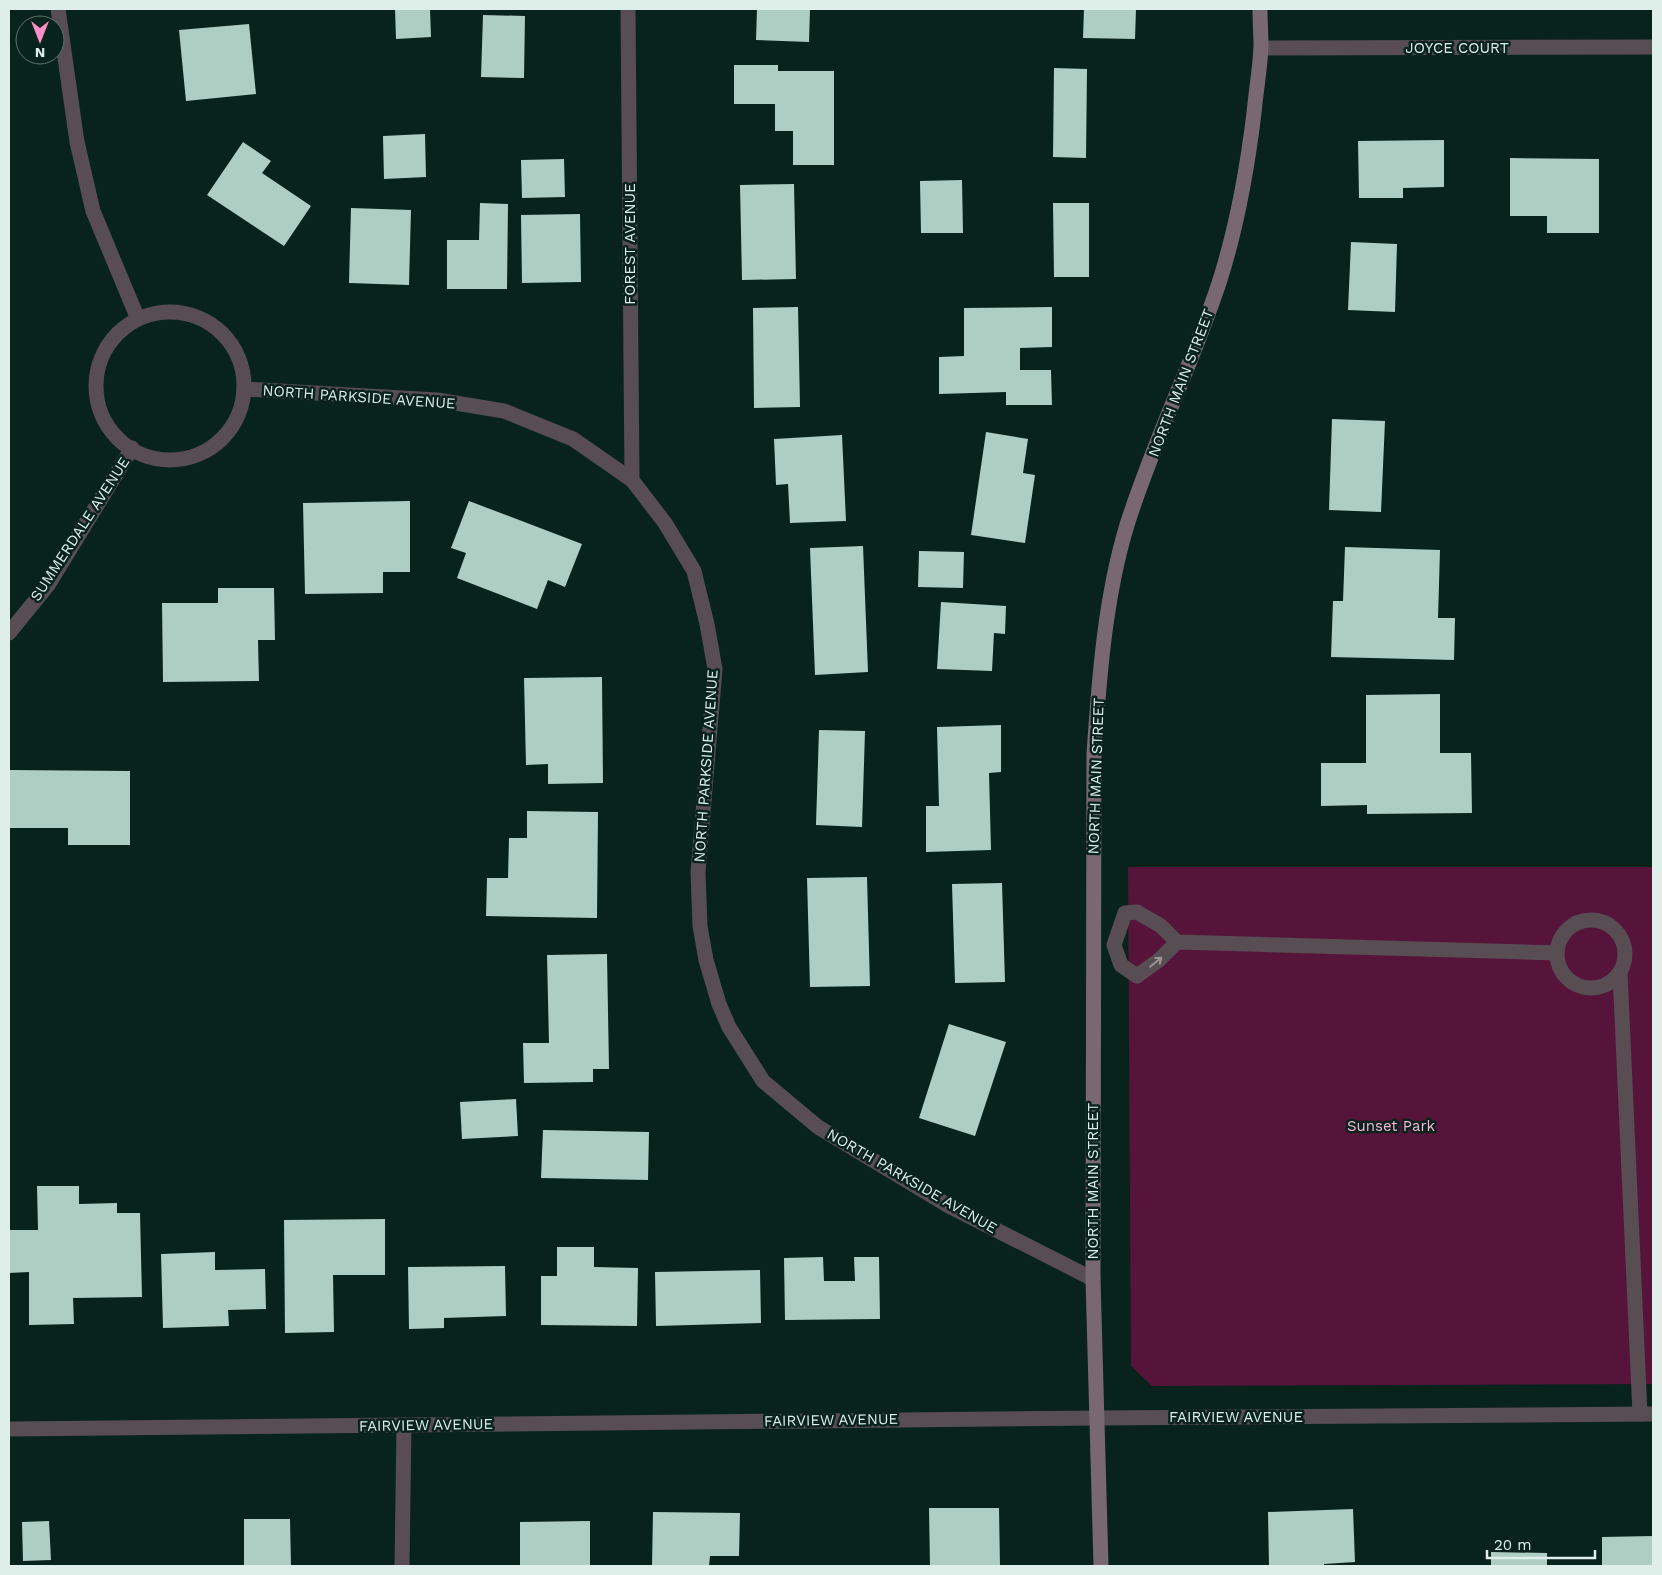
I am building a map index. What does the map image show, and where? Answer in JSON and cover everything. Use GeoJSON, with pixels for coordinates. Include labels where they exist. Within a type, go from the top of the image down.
{"type":"FeatureCollection","features":[{"type":"Feature","properties":{"kind":"street"},"geometry":{"type":"LineString","coordinates":[[58,9],[76,142],[93,211],[138,319]]}},
{"type":"Feature","properties":{"kind":"street","name":"FOREST AVENUE"},"geometry":{"type":"LineString","coordinates":[[628,9],[632,480]]}},
{"type":"Feature","properties":{"kind":"street","name":"NORTH MAIN STREET"},"geometry":{"type":"LineString","coordinates":[[1101,1566],[1093,1279],[1094,754],[1097,700],[1106,623],[1120,550],[1173,398],[1204,326],[1236,224],[1249,156],[1261,48],[1260,9]]}},
{"type":"Feature","properties":{"kind":"street","name":"JOYCE COURT"},"geometry":{"type":"LineString","coordinates":[[1261,48],[1653,47]]}},
{"type":"Feature","properties":{"kind":"street","name":"NORTH PARKSIDE AVENUE"},"geometry":{"type":"LineString","coordinates":[[166,311],[194,316],[220,330],[238,353],[245,382],[244,389],[241,410],[226,435],[203,453],[175,460],[146,457],[121,442],[103,419],[96,391],[99,362],[114,336],[138,319],[166,311]]}},
{"type":"Feature","properties":{"kind":"street","name":"NORTH PARKSIDE AVENUE"},"geometry":{"type":"LineString","coordinates":[[244,389],[437,400],[504,412],[574,439],[632,480],[665,523],[694,571],[707,624],[715,669],[698,872],[700,926],[706,960],[719,1004],[729,1027],[763,1081],[818,1127],[949,1206],[1093,1279]]}},
{"type":"Feature","properties":{"kind":"street","name":"SUMMERDALE AVENUE"},"geometry":{"type":"LineString","coordinates":[[9,633],[48,585],[132,448]]}},
{"type":"Feature","properties":{"kind":"street"},"geometry":{"type":"LineString","coordinates":[[1177,942],[1159,960],[1137,976],[1121,966],[1114,945],[1125,913],[1137,912],[1161,926],[1177,942],[1557,953]]}},
{"type":"Feature","properties":{"kind":"street"},"geometry":{"type":"LineString","coordinates":[[1584,920],[1596,920],[1607,923],[1623,939],[1626,950],[1625,962],[1620,973],[1613,981],[1603,986],[1592,988],[1581,987],[1571,982],[1563,974],[1558,964],[1557,953],[1559,942],[1565,932],[1573,924],[1584,920]]}},
{"type":"Feature","properties":{"kind":"street"},"geometry":{"type":"LineString","coordinates":[[1093,945],[1114,945]]}},
{"type":"Feature","properties":{"kind":"street"},"geometry":{"type":"LineString","coordinates":[[1620,973],[1647,1414]]}},
{"type":"Feature","properties":{"kind":"street","name":"FAIRVIEW AVENUE"},"geometry":{"type":"LineString","coordinates":[[9,1429],[1647,1414]]}},
{"type":"Feature","properties":{"kind":"street"},"geometry":{"type":"LineString","coordinates":[[402,1566],[404,1425]]}},
{"type":"Feature","properties":{"kind":"green space","name":"Sunset Park"},"geometry":{"type":"Polygon","coordinates":[[[1128,867],[1653,867],[1653,1384],[1152,1386],[1131,1366],[1128,867]]]}},
{"type":"Feature","properties":{"kind":"building"},"geometry":{"type":"Polygon","coordinates":[[[395,9],[430,9],[431,37],[396,39],[395,9]]]}},
{"type":"Feature","properties":{"kind":"building"},"geometry":{"type":"Polygon","coordinates":[[[757,9],[810,9],[809,42],[756,40],[757,9]]]}},
{"type":"Feature","properties":{"kind":"building"},"geometry":{"type":"Polygon","coordinates":[[[1084,9],[1136,9],[1135,39],[1083,38],[1084,9]]]}},
{"type":"Feature","properties":{"kind":"building"},"geometry":{"type":"Polygon","coordinates":[[[483,15],[525,16],[524,78],[481,77],[483,15]]]}},
{"type":"Feature","properties":{"kind":"building"},"geometry":{"type":"Polygon","coordinates":[[[249,24],[256,94],[186,101],[179,30],[249,24]]]}},
{"type":"Feature","properties":{"kind":"building"},"geometry":{"type":"Polygon","coordinates":[[[734,65],[778,65],[778,71],[834,71],[834,165],[793,165],[793,131],[775,131],[775,104],[734,104],[734,65]]]}},
{"type":"Feature","properties":{"kind":"building"},"geometry":{"type":"Polygon","coordinates":[[[1054,68],[1087,69],[1086,158],[1053,157],[1054,68]]]}},
{"type":"Feature","properties":{"kind":"building"},"geometry":{"type":"Polygon","coordinates":[[[425,134],[426,177],[384,179],[383,136],[425,134]]]}},
{"type":"Feature","properties":{"kind":"building"},"geometry":{"type":"Polygon","coordinates":[[[1444,140],[1444,187],[1403,188],[1403,198],[1359,198],[1358,141],[1444,140]]]}},
{"type":"Feature","properties":{"kind":"building"},"geometry":{"type":"Polygon","coordinates":[[[243,142],[271,161],[262,173],[311,206],[284,246],[207,195],[243,142]]]}},
{"type":"Feature","properties":{"kind":"building"},"geometry":{"type":"Polygon","coordinates":[[[1510,158],[1599,159],[1599,233],[1547,233],[1547,216],[1510,216],[1510,158]]]}},
{"type":"Feature","properties":{"kind":"building"},"geometry":{"type":"Polygon","coordinates":[[[564,159],[565,197],[522,198],[521,160],[564,159]]]}},
{"type":"Feature","properties":{"kind":"building"},"geometry":{"type":"Polygon","coordinates":[[[962,180],[963,233],[921,233],[920,181],[962,180]]]}},
{"type":"Feature","properties":{"kind":"building"},"geometry":{"type":"Polygon","coordinates":[[[794,184],[796,279],[742,280],[740,185],[794,184]]]}},
{"type":"Feature","properties":{"kind":"building"},"geometry":{"type":"Polygon","coordinates":[[[480,203],[508,204],[507,289],[447,289],[447,240],[479,240],[480,203]]]}},
{"type":"Feature","properties":{"kind":"building"},"geometry":{"type":"Polygon","coordinates":[[[1053,203],[1089,203],[1089,277],[1054,277],[1053,203]]]}},
{"type":"Feature","properties":{"kind":"building"},"geometry":{"type":"Polygon","coordinates":[[[351,208],[411,210],[409,285],[349,283],[351,208]]]}},
{"type":"Feature","properties":{"kind":"building"},"geometry":{"type":"Polygon","coordinates":[[[580,214],[581,282],[522,283],[521,215],[580,214]]]}},
{"type":"Feature","properties":{"kind":"building"},"geometry":{"type":"Polygon","coordinates":[[[1351,242],[1397,244],[1395,312],[1348,310],[1351,242]]]}},
{"type":"Feature","properties":{"kind":"building"},"geometry":{"type":"Polygon","coordinates":[[[798,307],[800,407],[754,408],[753,308],[798,307]]]}},
{"type":"Feature","properties":{"kind":"building"},"geometry":{"type":"Polygon","coordinates":[[[1052,307],[1052,347],[1020,348],[1020,370],[1051,370],[1052,405],[1006,405],[1006,392],[939,394],[939,357],[964,356],[964,308],[1052,307]]]}},
{"type":"Feature","properties":{"kind":"building"},"geometry":{"type":"Polygon","coordinates":[[[1332,419],[1385,421],[1381,512],[1329,510],[1332,419]]]}},
{"type":"Feature","properties":{"kind":"building"},"geometry":{"type":"Polygon","coordinates":[[[986,432],[1028,439],[1023,473],[1035,475],[1025,543],[971,535],[986,432]]]}},
{"type":"Feature","properties":{"kind":"building"},"geometry":{"type":"Polygon","coordinates":[[[842,435],[846,521],[790,523],[788,484],[776,485],[774,439],[842,435]]]}},
{"type":"Feature","properties":{"kind":"building"},"geometry":{"type":"Polygon","coordinates":[[[410,501],[410,572],[383,572],[383,593],[305,594],[303,503],[410,501]]]}},
{"type":"Feature","properties":{"kind":"building"},"geometry":{"type":"Polygon","coordinates":[[[469,501],[582,544],[565,587],[548,580],[537,609],[457,578],[466,553],[451,548],[469,501]]]}},
{"type":"Feature","properties":{"kind":"building"},"geometry":{"type":"Polygon","coordinates":[[[863,546],[868,672],[815,675],[810,548],[863,546]]]}},
{"type":"Feature","properties":{"kind":"building"},"geometry":{"type":"Polygon","coordinates":[[[1345,547],[1440,550],[1438,618],[1455,618],[1454,660],[1331,657],[1333,601],[1343,601],[1345,547]]]}},
{"type":"Feature","properties":{"kind":"building"},"geometry":{"type":"Polygon","coordinates":[[[919,551],[964,552],[963,588],[918,587],[919,551]]]}},
{"type":"Feature","properties":{"kind":"building"},"geometry":{"type":"Polygon","coordinates":[[[218,588],[274,588],[275,640],[258,640],[259,681],[163,682],[162,603],[218,603],[218,588]]]}},
{"type":"Feature","properties":{"kind":"building"},"geometry":{"type":"Polygon","coordinates":[[[941,602],[1006,606],[1005,634],[994,633],[992,671],[937,669],[941,602]]]}},
{"type":"Feature","properties":{"kind":"building"},"geometry":{"type":"Polygon","coordinates":[[[602,677],[603,783],[548,784],[548,764],[526,765],[524,678],[602,677]]]}},
{"type":"Feature","properties":{"kind":"building"},"geometry":{"type":"Polygon","coordinates":[[[1440,694],[1440,753],[1471,753],[1472,813],[1367,814],[1367,805],[1321,806],[1321,763],[1366,763],[1366,695],[1440,694]]]}},
{"type":"Feature","properties":{"kind":"building"},"geometry":{"type":"Polygon","coordinates":[[[1001,725],[1001,772],[989,773],[991,850],[926,852],[926,806],[939,806],[937,727],[1001,725]]]}},
{"type":"Feature","properties":{"kind":"building"},"geometry":{"type":"Polygon","coordinates":[[[819,730],[865,731],[862,827],[816,825],[819,730]]]}},
{"type":"Feature","properties":{"kind":"building"},"geometry":{"type":"Polygon","coordinates":[[[9,770],[130,771],[130,845],[68,845],[68,828],[9,828],[9,770]]]}},
{"type":"Feature","properties":{"kind":"building"},"geometry":{"type":"Polygon","coordinates":[[[527,811],[598,812],[597,918],[486,916],[487,878],[508,878],[509,838],[527,838],[527,811]]]}},
{"type":"Feature","properties":{"kind":"building"},"geometry":{"type":"Polygon","coordinates":[[[867,877],[870,986],[810,987],[807,878],[867,877]]]}},
{"type":"Feature","properties":{"kind":"building"},"geometry":{"type":"Polygon","coordinates":[[[1002,883],[1005,982],[955,983],[952,884],[1002,883]]]}},
{"type":"Feature","properties":{"kind":"building"},"geometry":{"type":"Polygon","coordinates":[[[607,954],[609,1069],[593,1069],[593,1082],[524,1083],[523,1043],[549,1043],[547,955],[607,954]]]}},
{"type":"Feature","properties":{"kind":"building"},"geometry":{"type":"Polygon","coordinates":[[[949,1024],[1006,1042],[975,1136],[919,1118],[949,1024]]]}},
{"type":"Feature","properties":{"kind":"building"},"geometry":{"type":"Polygon","coordinates":[[[516,1099],[518,1136],[462,1139],[460,1102],[516,1099]]]}},
{"type":"Feature","properties":{"kind":"building"},"geometry":{"type":"Polygon","coordinates":[[[543,1130],[649,1132],[648,1180],[541,1178],[543,1130]]]}},
{"type":"Feature","properties":{"kind":"building"},"geometry":{"type":"Polygon","coordinates":[[[37,1186],[79,1186],[79,1204],[117,1203],[117,1213],[140,1213],[142,1297],[73,1298],[74,1324],[29,1325],[29,1272],[9,1273],[9,1230],[38,1230],[37,1186]]]}},
{"type":"Feature","properties":{"kind":"building"},"geometry":{"type":"Polygon","coordinates":[[[385,1219],[385,1275],[333,1275],[334,1332],[285,1333],[284,1220],[385,1219]]]}},
{"type":"Feature","properties":{"kind":"building"},"geometry":{"type":"Polygon","coordinates":[[[557,1247],[594,1247],[594,1267],[638,1268],[637,1326],[541,1325],[541,1276],[557,1276],[557,1247]]]}},
{"type":"Feature","properties":{"kind":"building"},"geometry":{"type":"Polygon","coordinates":[[[215,1252],[215,1270],[265,1269],[266,1309],[228,1310],[229,1326],[163,1328],[161,1254],[215,1252]]]}},
{"type":"Feature","properties":{"kind":"building"},"geometry":{"type":"Polygon","coordinates":[[[823,1257],[824,1281],[855,1281],[854,1257],[879,1257],[880,1319],[785,1320],[784,1258],[823,1257]]]}},
{"type":"Feature","properties":{"kind":"building"},"geometry":{"type":"Polygon","coordinates":[[[505,1266],[506,1316],[444,1318],[444,1328],[409,1329],[408,1267],[505,1266]]]}},
{"type":"Feature","properties":{"kind":"building"},"geometry":{"type":"Polygon","coordinates":[[[760,1270],[761,1323],[656,1326],[655,1272],[760,1270]]]}},
{"type":"Feature","properties":{"kind":"building"},"geometry":{"type":"Polygon","coordinates":[[[929,1508],[999,1508],[1000,1566],[930,1566],[929,1508]]]}},
{"type":"Feature","properties":{"kind":"building"},"geometry":{"type":"Polygon","coordinates":[[[1353,1509],[1355,1562],[1324,1564],[1324,1566],[1269,1566],[1268,1512],[1353,1509]]]}},
{"type":"Feature","properties":{"kind":"building"},"geometry":{"type":"Polygon","coordinates":[[[653,1512],[740,1513],[739,1556],[710,1556],[709,1566],[652,1566],[653,1512]]]}},
{"type":"Feature","properties":{"kind":"building"},"geometry":{"type":"Polygon","coordinates":[[[244,1519],[290,1519],[291,1566],[244,1566],[244,1519]]]}},
{"type":"Feature","properties":{"kind":"building"},"geometry":{"type":"Polygon","coordinates":[[[49,1521],[51,1560],[23,1561],[22,1522],[49,1521]]]}},
{"type":"Feature","properties":{"kind":"building"},"geometry":{"type":"Polygon","coordinates":[[[590,1521],[590,1566],[520,1566],[520,1522],[590,1521]]]}},
{"type":"Feature","properties":{"kind":"building"},"geometry":{"type":"Polygon","coordinates":[[[1653,1536],[1653,1566],[1602,1566],[1602,1537],[1653,1536]]]}},
{"type":"Feature","properties":{"kind":"building"},"geometry":{"type":"Polygon","coordinates":[[[1491,1552],[1547,1553],[1547,1566],[1491,1566],[1491,1552]]]}}]}
